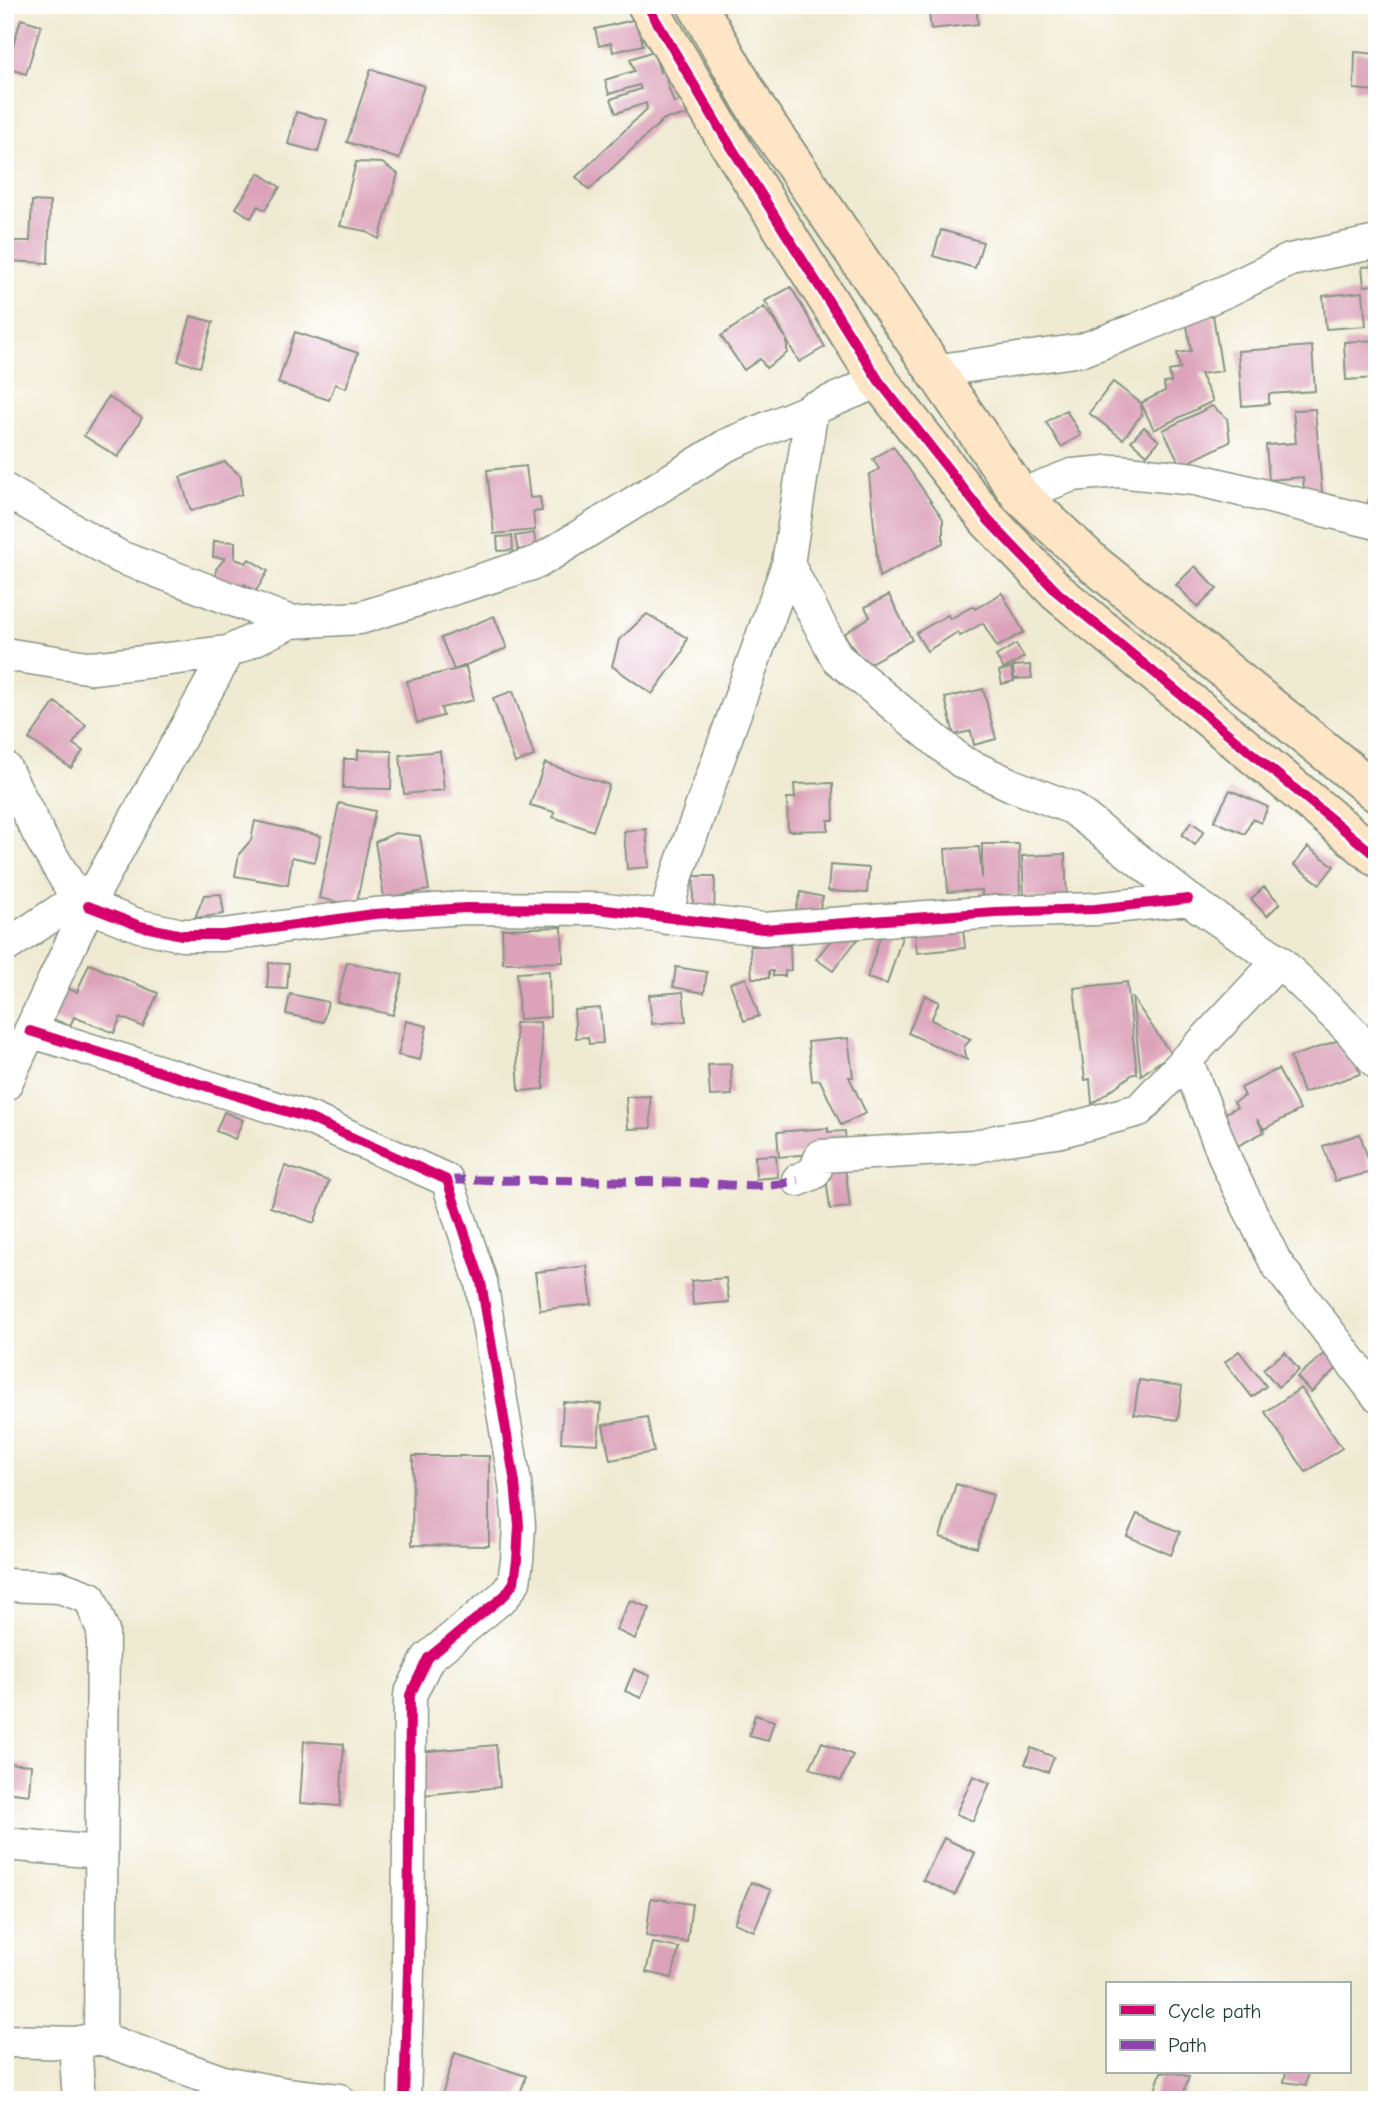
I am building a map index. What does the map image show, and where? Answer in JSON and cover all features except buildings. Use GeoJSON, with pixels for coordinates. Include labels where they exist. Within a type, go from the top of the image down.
{"type":"FeatureCollection","features":[{"type":"Feature","properties":{"kind":"street"},"geometry":{"type":"LineString","coordinates":[[647,5],[723,134],[879,381],[988,520],[1057,592],[1377,857]]}},
{"type":"Feature","properties":{"kind":"street"},"geometry":{"type":"LineString","coordinates":[[697,5],[757,110],[1020,495],[1094,564],[1377,793]]}},
{"type":"Feature","properties":{"kind":"street"},"geometry":{"type":"LineString","coordinates":[[933,371],[1082,350],[1138,329],[1290,260],[1377,242]]}},
{"type":"Feature","properties":{"kind":"street"},"geometry":{"type":"LineString","coordinates":[[5,654],[93,668],[228,652],[291,622],[360,618],[538,562],[727,445],[879,381]]}},
{"type":"Feature","properties":{"kind":"street"},"geometry":{"type":"LineString","coordinates":[[666,918],[675,881],[788,564],[813,408]]}},
{"type":"Feature","properties":{"kind":"street"},"geometry":{"type":"LineString","coordinates":[[1020,495],[1072,475],[1118,471],[1195,479],[1377,523]]}},
{"type":"Feature","properties":{"kind":"street"},"geometry":{"type":"LineString","coordinates":[[5,490],[120,557],[291,622]]}},
{"type":"Feature","properties":{"kind":"street"},"geometry":{"type":"LineString","coordinates":[[788,564],[837,658],[962,762],[1014,786],[1073,808],[1188,898],[1279,961],[1350,1030],[1377,1063]]}},
{"type":"Feature","properties":{"kind":"street"},"geometry":{"type":"LineString","coordinates":[[5,1085],[88,896],[228,652]]}},
{"type":"Feature","properties":{"kind":"street"},"geometry":{"type":"LineString","coordinates":[[5,768],[42,840],[88,896],[140,926],[182,934],[223,935],[374,914],[466,908],[598,909],[763,929],[995,912],[1095,909],[1188,898]]}},
{"type":"Feature","properties":{"kind":"street"},"geometry":{"type":"LineString","coordinates":[[5,947],[88,896]]}},
{"type":"Feature","properties":{"kind":"street"},"geometry":{"type":"LineString","coordinates":[[797,1180],[814,1173],[821,1156],[975,1147],[1000,1140],[1057,1132],[1139,1110],[1279,961]]}},
{"type":"Feature","properties":{"kind":"street"},"geometry":{"type":"LineString","coordinates":[[30,1031],[312,1119],[447,1180],[481,1283],[515,1483],[518,1548],[514,1583],[505,1595],[428,1658],[410,1695],[404,2100]]}},
{"type":"Feature","properties":{"kind":"street"},"geometry":{"type":"LineString","coordinates":[[1186,1059],[1228,1168],[1276,1263],[1377,1395]]}},
{"type":"Feature","properties":{"kind":"street"},"geometry":{"type":"LineString","coordinates":[[5,1585],[60,1587],[90,1598],[103,1631],[100,1852],[87,2041],[79,2100]]}},
{"type":"Feature","properties":{"kind":"street"},"geometry":{"type":"LineString","coordinates":[[5,1844],[100,1852]]}},
{"type":"Feature","properties":{"kind":"street"},"geometry":{"type":"LineString","coordinates":[[5,2041],[87,2041],[223,2082],[286,2094],[339,2100]]}},
{"type":"Feature","properties":{"kind":"marked path"},"geometry":{"type":"LineString","coordinates":[[447,1180],[681,1182],[755,1186],[798,1180]]}},
{"type":"Feature","properties":{"kind":"cycle path"},"geometry":{"type":"LineString","coordinates":[[647,5],[723,134],[879,381],[988,520],[1057,592],[1377,857]]}},
{"type":"Feature","properties":{"kind":"cycle path"},"geometry":{"type":"LineString","coordinates":[[88,906],[140,926],[182,935],[223,935],[374,914],[466,908],[598,909],[763,929],[995,912],[1095,909],[1188,899]]}},
{"type":"Feature","properties":{"kind":"cycle path"},"geometry":{"type":"LineString","coordinates":[[30,1031],[311,1119],[447,1180],[481,1282],[515,1483],[519,1525],[514,1582],[505,1595],[428,1658],[410,1695],[404,2100]]}}]}
